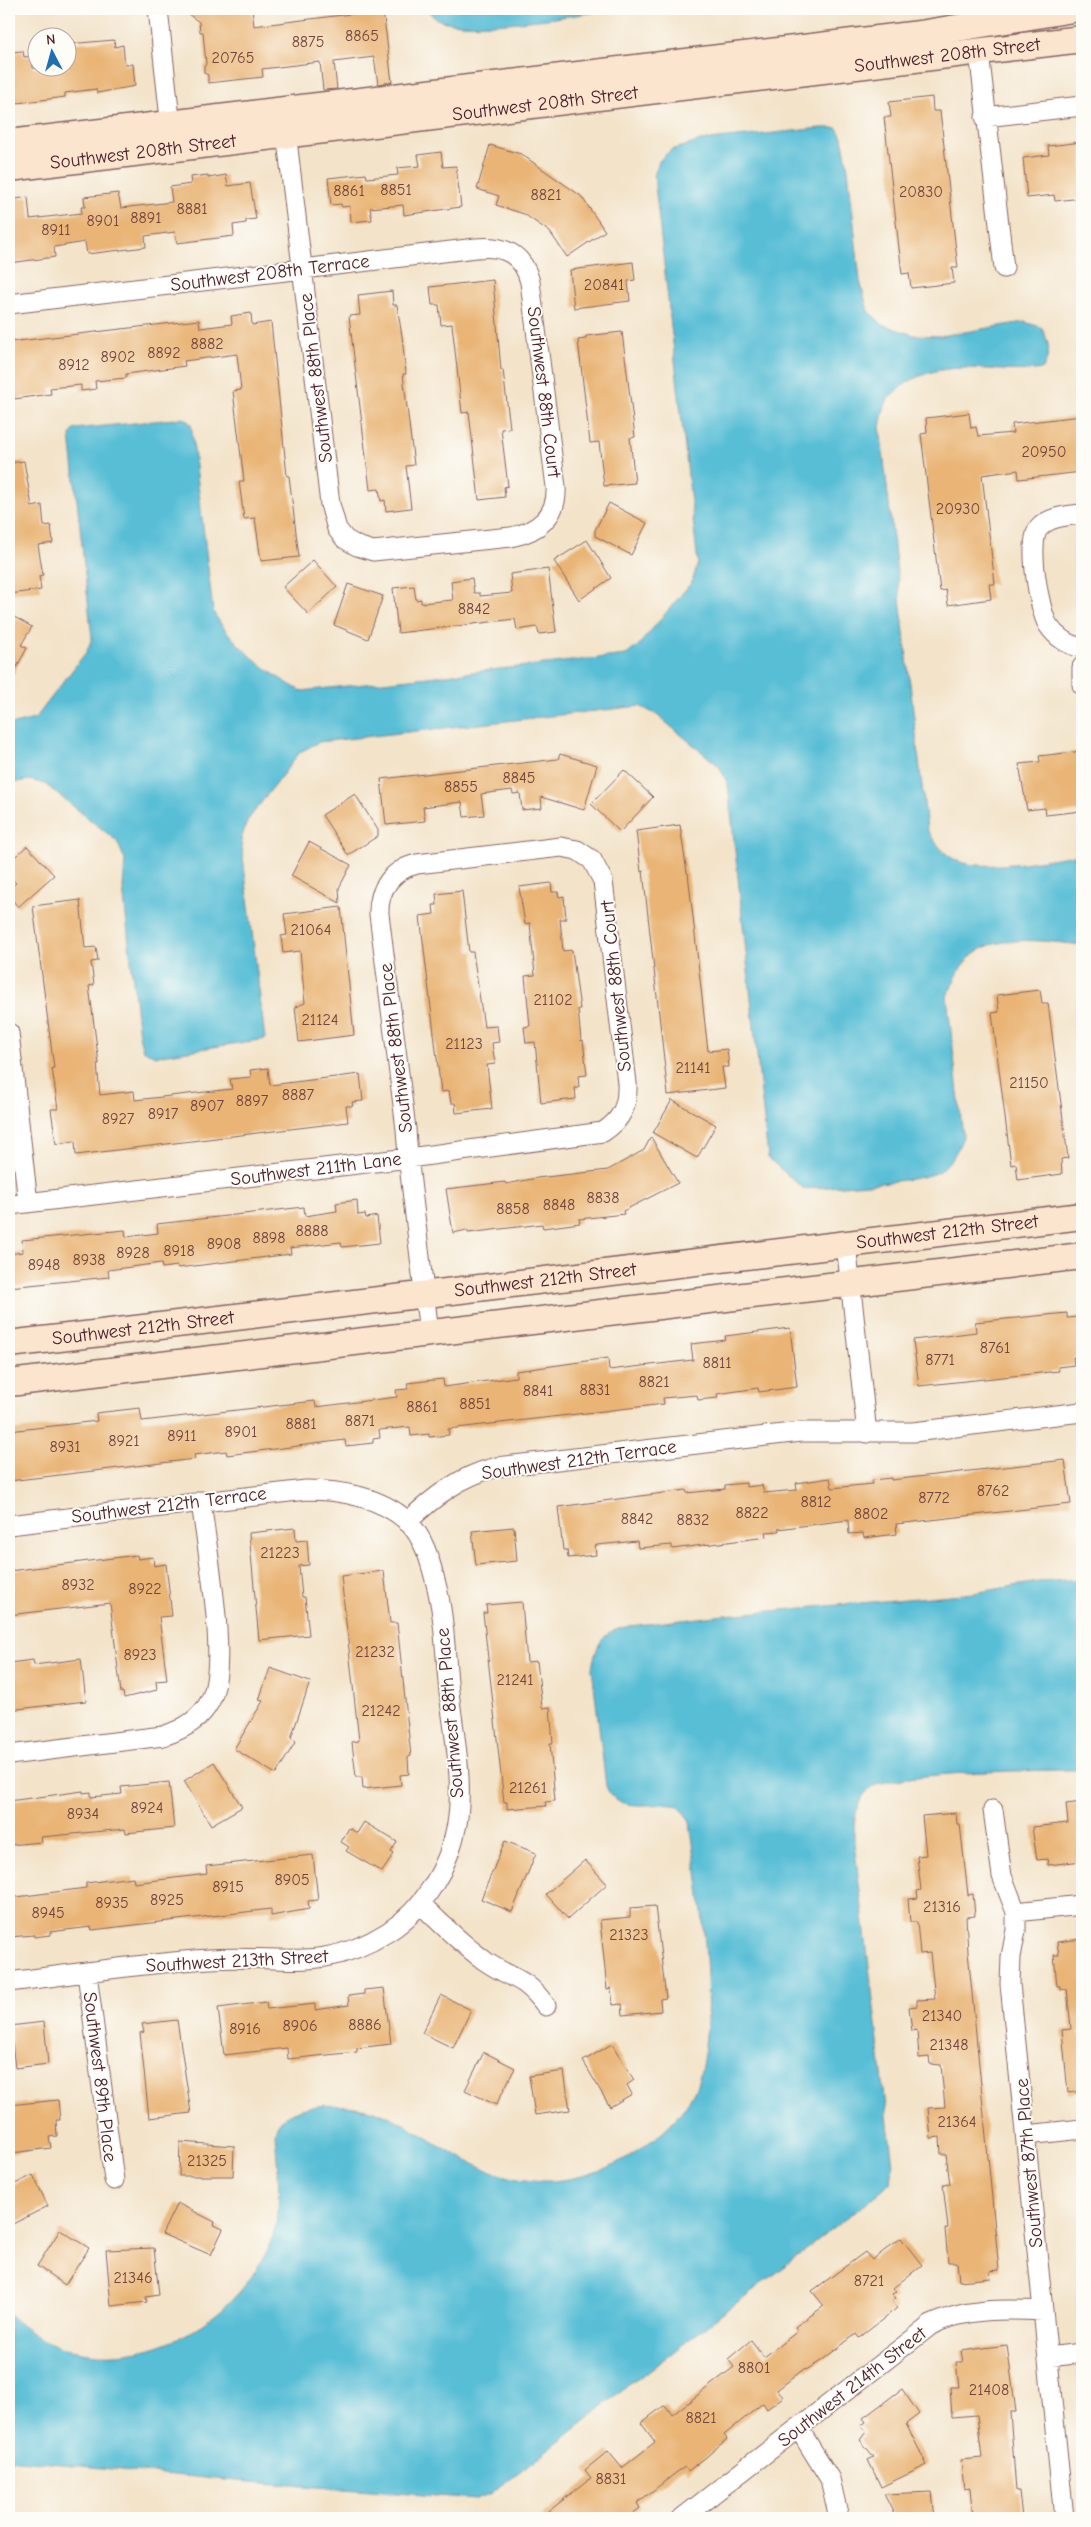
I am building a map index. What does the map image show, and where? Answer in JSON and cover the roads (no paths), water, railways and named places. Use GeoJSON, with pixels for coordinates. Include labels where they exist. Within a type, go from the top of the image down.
{"type":"FeatureCollection","features":[{"type":"Feature","properties":{"kind":"street"},"geometry":{"type":"LineString","coordinates":[[158,9],[172,136]]}},
{"type":"Feature","properties":{"kind":"street","name":"Southwest 208th Street"},"geometry":{"type":"LineString","coordinates":[[9,168],[172,136],[283,110],[902,36],[1073,9]]}},
{"type":"Feature","properties":{"kind":"street","name":"Southwest 208th Street"},"geometry":{"type":"LineString","coordinates":[[9,143],[172,136],[286,135],[1082,39]]}},
{"type":"Feature","properties":{"kind":"street"},"geometry":{"type":"LineString","coordinates":[[979,52],[985,117],[1004,268]]}},
{"type":"Feature","properties":{"kind":"street"},"geometry":{"type":"LineString","coordinates":[[985,117],[1082,106]]}},
{"type":"Feature","properties":{"kind":"street","name":"Southwest 88th Place"},"geometry":{"type":"LineString","coordinates":[[283,110],[330,504],[341,534],[357,546]]}},
{"type":"Feature","properties":{"kind":"street","name":"Southwest 208th Terrace"},"geometry":{"type":"LineString","coordinates":[[9,304],[484,247],[508,251],[520,259],[524,266]]}},
{"type":"Feature","properties":{"kind":"street","name":"Southwest 88th Court"},"geometry":{"type":"LineString","coordinates":[[357,546],[381,550],[511,537],[532,531],[547,518],[554,503],[556,487],[532,291],[524,266]]}},
{"type":"Feature","properties":{"kind":"street"},"geometry":{"type":"LineString","coordinates":[[1082,514],[1053,518],[1044,523],[1037,529],[1034,545],[1040,601],[1045,618],[1060,639],[1082,648]]}},
{"type":"Feature","properties":{"kind":"street"},"geometry":{"type":"LineString","coordinates":[[1082,667],[1082,685]]}},
{"type":"Feature","properties":{"kind":"street","name":"Southwest 88th Court"},"geometry":{"type":"LineString","coordinates":[[387,884],[399,871],[417,864],[556,848],[577,850],[587,856],[601,876],[605,891],[627,1091],[626,1107],[618,1119]]}},
{"type":"Feature","properties":{"kind":"street","name":"Southwest 88th Place"},"geometry":{"type":"LineString","coordinates":[[387,884],[380,898],[379,914],[429,1333]]}},
{"type":"Feature","properties":{"kind":"street"},"geometry":{"type":"LineString","coordinates":[[9,1033],[28,1203]]}},
{"type":"Feature","properties":{"kind":"street","name":"Southwest 211th Lane"},"geometry":{"type":"LineString","coordinates":[[9,1205],[593,1135],[603,1132],[618,1119]]}},
{"type":"Feature","properties":{"kind":"street","name":"Southwest 212th Street"},"geometry":{"type":"LineString","coordinates":[[9,1344],[1082,1216]]}},
{"type":"Feature","properties":{"kind":"street"},"geometry":{"type":"LineString","coordinates":[[846,1244],[867,1433]]}},
{"type":"Feature","properties":{"kind":"street","name":"Southwest 212th Street"},"geometry":{"type":"LineString","coordinates":[[9,1383],[1082,1256]]}},
{"type":"Feature","properties":{"kind":"street","name":"Southwest 212th Terrace"},"geometry":{"type":"LineString","coordinates":[[9,1525],[280,1492],[324,1490],[358,1496],[386,1508],[408,1522],[444,1490],[476,1472],[497,1467],[801,1432],[867,1433],[932,1430],[1082,1412]]}},
{"type":"Feature","properties":{"kind":"street"},"geometry":{"type":"LineString","coordinates":[[9,1755],[163,1736],[177,1732],[202,1713],[215,1690],[218,1654],[201,1501]]}},
{"type":"Feature","properties":{"kind":"street","name":"Southwest 88th Place"},"geometry":{"type":"LineString","coordinates":[[408,1522],[425,1549],[439,1596],[459,1792],[457,1825],[451,1846],[436,1880],[421,1904]]}},
{"type":"Feature","properties":{"kind":"street","name":"Southwest 87th Place"},"geometry":{"type":"LineString","coordinates":[[993,1810],[1002,1876],[1016,1912],[1010,1972],[1064,2518]]}},
{"type":"Feature","properties":{"kind":"street"},"geometry":{"type":"LineString","coordinates":[[421,1904],[486,1961],[522,1979],[535,1990],[546,2006]]}},
{"type":"Feature","properties":{"kind":"street","name":"Southwest 213th Street"},"geometry":{"type":"LineString","coordinates":[[9,1982],[212,1959],[237,1958],[298,1961],[332,1957],[349,1952],[388,1932],[421,1904]]}},
{"type":"Feature","properties":{"kind":"street"},"geometry":{"type":"LineString","coordinates":[[1016,1912],[1082,1905]]}},
{"type":"Feature","properties":{"kind":"street","name":"Southwest 89th Place"},"geometry":{"type":"LineString","coordinates":[[87,1973],[114,2180]]}},
{"type":"Feature","properties":{"kind":"street"},"geometry":{"type":"LineString","coordinates":[[1027,2135],[1082,2129]]}},
{"type":"Feature","properties":{"kind":"street","name":"Southwest 214th Street"},"geometry":{"type":"LineString","coordinates":[[682,2518],[799,2430],[920,2332],[940,2320],[976,2312],[1043,2311]]}},
{"type":"Feature","properties":{"kind":"street"},"geometry":{"type":"LineString","coordinates":[[1048,2356],[1082,2353]]}},
{"type":"Feature","properties":{"kind":"street"},"geometry":{"type":"LineString","coordinates":[[799,2430],[830,2479],[839,2518]]}},
{"type":"Feature","properties":{"kind":"water"},"geometry":{"type":"Polygon","coordinates":[[[426,9],[616,9],[524,22],[473,24],[452,23],[437,19],[426,9]]]}},
{"type":"Feature","properties":{"kind":"water"},"geometry":{"type":"Polygon","coordinates":[[[821,128],[837,128],[842,137],[848,169],[860,281],[868,311],[883,325],[914,335],[941,336],[1024,322],[1041,327],[1048,348],[1043,369],[959,368],[927,374],[910,381],[897,390],[887,401],[880,427],[927,829],[944,852],[963,863],[978,865],[1015,864],[1082,854],[1082,945],[1026,940],[997,943],[984,947],[964,963],[947,996],[963,1137],[951,1160],[939,1171],[914,1178],[804,1189],[768,1158],[728,784],[719,766],[657,715],[640,706],[319,742],[300,752],[247,821],[241,840],[265,1039],[155,1056],[143,1050],[139,1036],[123,888],[125,860],[117,841],[45,784],[30,780],[9,783],[9,725],[35,719],[87,651],[92,638],[70,435],[75,429],[184,418],[191,424],[213,611],[229,634],[252,657],[278,677],[302,691],[626,655],[638,646],[692,582],[698,563],[654,176],[659,161],[671,150],[700,141],[821,128]]]}},
{"type":"Feature","properties":{"kind":"water"},"geometry":{"type":"Polygon","coordinates":[[[1082,1579],[1082,1770],[970,1773],[906,1778],[882,1783],[869,1789],[858,1807],[855,1820],[854,1842],[893,2165],[891,2182],[884,2189],[619,2392],[573,2431],[489,2494],[476,2499],[225,2480],[9,2459],[9,2315],[43,2339],[80,2352],[118,2354],[157,2346],[193,2330],[225,2307],[252,2276],[271,2241],[279,2201],[275,2131],[282,2120],[294,2112],[308,2107],[326,2106],[343,2106],[376,2111],[403,2124],[476,2166],[509,2177],[546,2181],[582,2176],[616,2164],[632,2155],[657,2136],[682,2110],[695,2090],[702,2066],[706,2037],[707,2007],[705,1943],[690,1821],[679,1806],[627,1804],[618,1801],[611,1795],[606,1786],[592,1668],[596,1651],[607,1635],[613,1631],[630,1626],[725,1615],[974,1593],[1038,1582],[1082,1579]]]}}]}
